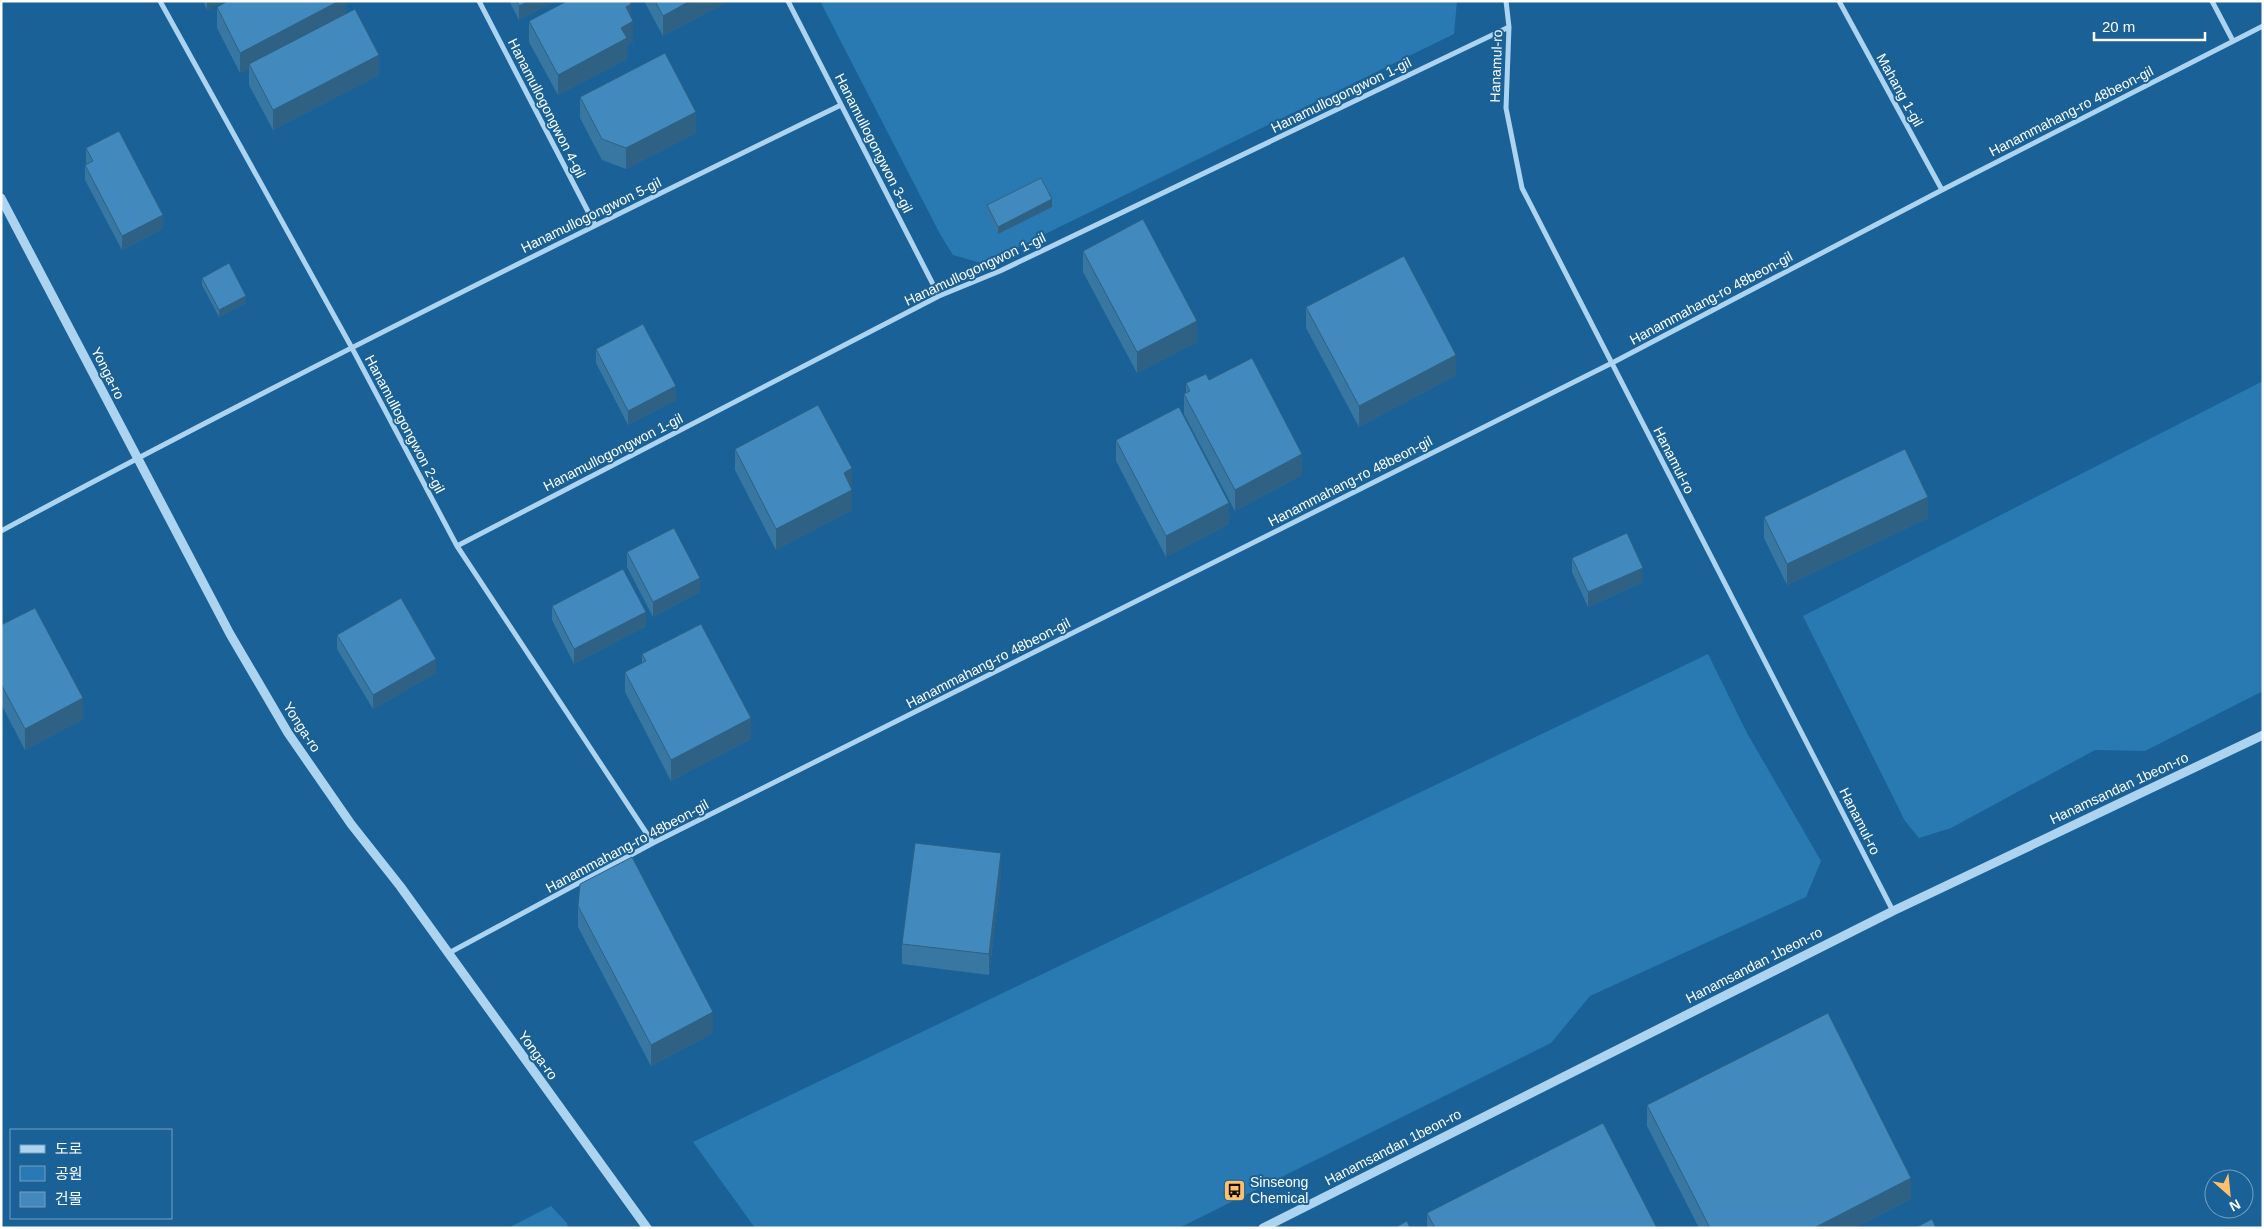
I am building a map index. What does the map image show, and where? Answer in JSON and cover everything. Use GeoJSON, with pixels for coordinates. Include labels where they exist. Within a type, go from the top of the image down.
{"type":"FeatureCollection","features":[{"type":"Feature","properties":{"kind":"street","name":"Hanamullogongwon 2-gil"},"geometry":{"type":"LineString","coordinates":[[160,1],[352,348],[457,546],[653,843]]}},
{"type":"Feature","properties":{"kind":"street","name":"Hanamullogongwon 4-gil"},"geometry":{"type":"LineString","coordinates":[[479,1],[595,224]]}},
{"type":"Feature","properties":{"kind":"street","name":"Hanamullogongwon 3-gil"},"geometry":{"type":"LineString","coordinates":[[788,1],[939,296]]}},
{"type":"Feature","properties":{"kind":"street","name":"Hanamul-ro"},"geometry":{"type":"LineString","coordinates":[[1506,1],[1509,27],[1506,108],[1522,188],[1893,911]]}},
{"type":"Feature","properties":{"kind":"street","name":"Mahang 1-gil"},"geometry":{"type":"LineString","coordinates":[[1839,1],[1942,190]]}},
{"type":"Feature","properties":{"kind":"street"},"geometry":{"type":"LineString","coordinates":[[2212,1],[2233,41]]}},
{"type":"Feature","properties":{"kind":"street","name":"Hanammahang-ro 48beon-gil"},"geometry":{"type":"LineString","coordinates":[[447,954],[653,843],[1612,363],[1942,190],[2263,26]]}},
{"type":"Feature","properties":{"kind":"street","name":"Hanamullogongwon 1-gil"},"geometry":{"type":"LineString","coordinates":[[457,546],[939,296],[1000,271],[1509,27]]}},
{"type":"Feature","properties":{"kind":"street","name":"Hanamullogongwon 5-gil"},"geometry":{"type":"LineString","coordinates":[[1,531],[136,458],[595,224],[841,105]]}},
{"type":"Feature","properties":{"kind":"street","name":"Yonga-ro"},"geometry":{"type":"LineString","coordinates":[[1,198],[230,634],[288,733],[351,824],[400,886],[447,954],[647,1228]]}},
{"type":"Feature","properties":{"kind":"street","name":"Hanamsandan 1beon-ro"},"geometry":{"type":"LineString","coordinates":[[1263,1228],[1893,911],[2263,735]]}},
{"type":"Feature","properties":{"kind":"green space"},"geometry":{"type":"Polygon","coordinates":[[[820,1],[1457,1],[1454,34],[984,264],[953,255],[940,234],[820,1]]]}},
{"type":"Feature","properties":{"kind":"green space"},"geometry":{"type":"Polygon","coordinates":[[[2263,381],[2263,691],[2145,751],[2095,750],[1951,828],[1919,838],[1905,821],[1803,616],[2263,381]]]}},
{"type":"Feature","properties":{"kind":"green space"},"geometry":{"type":"Polygon","coordinates":[[[1708,654],[1747,733],[1821,861],[1806,897],[1590,996],[1551,1043],[1179,1228],[755,1228],[693,1142],[1708,654]]]}},
{"type":"Feature","properties":{"kind":"green space"},"geometry":{"type":"Polygon","coordinates":[[[551,1206],[567,1223],[568,1228],[508,1228],[551,1206]]]}},
{"type":"Feature","properties":{"kind":"building"},"geometry":{"type":"Polygon","coordinates":[[[228,1],[339,1],[240,53],[217,7],[228,1]]]}},
{"type":"Feature","properties":{"kind":"building"},"geometry":{"type":"Polygon","coordinates":[[[517,1],[529,1],[519,6],[517,1]]]}},
{"type":"Feature","properties":{"kind":"building"},"geometry":{"type":"Polygon","coordinates":[[[567,1],[630,1],[631,4],[626,7],[633,21],[621,28],[627,38],[558,75],[529,21],[567,1]]]}},
{"type":"Feature","properties":{"kind":"building"},"geometry":{"type":"Polygon","coordinates":[[[655,1],[690,1],[663,16],[655,1]]]}},
{"type":"Feature","properties":{"kind":"building"},"geometry":{"type":"Polygon","coordinates":[[[355,9],[379,55],[273,110],[249,64],[355,9]]]}},
{"type":"Feature","properties":{"kind":"building"},"geometry":{"type":"Polygon","coordinates":[[[665,53],[696,112],[626,148],[602,139],[580,97],[665,53]]]}},
{"type":"Feature","properties":{"kind":"building"},"geometry":{"type":"Polygon","coordinates":[[[119,131],[163,215],[122,236],[85,165],[93,161],[86,148],[119,131]]]}},
{"type":"Feature","properties":{"kind":"building"},"geometry":{"type":"Polygon","coordinates":[[[1041,178],[1052,199],[998,227],[987,205],[1041,178]]]}},
{"type":"Feature","properties":{"kind":"building"},"geometry":{"type":"Polygon","coordinates":[[[1143,219],[1197,321],[1137,352],[1083,251],[1143,219]]]}},
{"type":"Feature","properties":{"kind":"building"},"geometry":{"type":"Polygon","coordinates":[[[1404,256],[1456,355],[1359,406],[1306,307],[1404,256]]]}},
{"type":"Feature","properties":{"kind":"building"},"geometry":{"type":"Polygon","coordinates":[[[229,263],[246,296],[219,310],[202,278],[229,263]]]}},
{"type":"Feature","properties":{"kind":"building"},"geometry":{"type":"Polygon","coordinates":[[[643,324],[676,386],[628,411],[596,349],[643,324]]]}},
{"type":"Feature","properties":{"kind":"building"},"geometry":{"type":"Polygon","coordinates":[[[1252,358],[1302,454],[1235,490],[1184,394],[1190,391],[1186,383],[1206,374],[1209,380],[1252,358]]]}},
{"type":"Feature","properties":{"kind":"building"},"geometry":{"type":"Polygon","coordinates":[[[818,405],[852,468],[844,473],[852,490],[776,529],[735,449],[818,405]]]}},
{"type":"Feature","properties":{"kind":"building"},"geometry":{"type":"Polygon","coordinates":[[[1179,407],[1229,503],[1166,536],[1116,440],[1179,407]]]}},
{"type":"Feature","properties":{"kind":"building"},"geometry":{"type":"Polygon","coordinates":[[[1905,449],[1928,497],[1787,564],[1764,517],[1905,449]]]}},
{"type":"Feature","properties":{"kind":"building"},"geometry":{"type":"Polygon","coordinates":[[[674,528],[700,578],[653,602],[627,552],[674,528]]]}},
{"type":"Feature","properties":{"kind":"building"},"geometry":{"type":"Polygon","coordinates":[[[1627,533],[1643,568],[1588,592],[1572,558],[1627,533]]]}},
{"type":"Feature","properties":{"kind":"building"},"geometry":{"type":"Polygon","coordinates":[[[623,569],[646,612],[574,649],[552,606],[623,569]]]}},
{"type":"Feature","properties":{"kind":"building"},"geometry":{"type":"Polygon","coordinates":[[[401,598],[436,659],[373,695],[337,635],[401,598]]]}},
{"type":"Feature","properties":{"kind":"building"},"geometry":{"type":"Polygon","coordinates":[[[35,608],[83,698],[25,729],[1,684],[1,625],[35,608]]]}},
{"type":"Feature","properties":{"kind":"building"},"geometry":{"type":"Polygon","coordinates":[[[701,624],[751,718],[671,760],[625,672],[646,661],[642,654],[701,624]]]}},
{"type":"Feature","properties":{"kind":"building"},"geometry":{"type":"Polygon","coordinates":[[[915,843],[1001,853],[989,954],[902,944],[915,843]]]}},
{"type":"Feature","properties":{"kind":"building"},"geometry":{"type":"Polygon","coordinates":[[[632,857],[713,1012],[651,1045],[578,906],[580,884],[632,857]]]}},
{"type":"Feature","properties":{"kind":"building"},"geometry":{"type":"Polygon","coordinates":[[[1828,1013],[1911,1178],[1814,1228],[1710,1228],[1647,1105],[1828,1013]]]}},
{"type":"Feature","properties":{"kind":"building"},"geometry":{"type":"Polygon","coordinates":[[[1603,1123],[1657,1228],[1435,1228],[1427,1213],[1603,1123]]]}},
{"type":"Feature","properties":{"kind":"building"},"geometry":{"type":"Polygon","coordinates":[[[1932,1219],[1936,1228],[1915,1228],[1932,1219]]]}},
{"type":"Feature","properties":{"kind":"building"},"geometry":{"type":"Polygon","coordinates":[[[1407,1221],[1410,1228],[1394,1228],[1407,1221]]]}},
{"type":"Feature","properties":{"kind":"place","name":"Sinseong Chemical"},"geometry":{"type":"Point","coordinates":[1234,1190]}}]}
